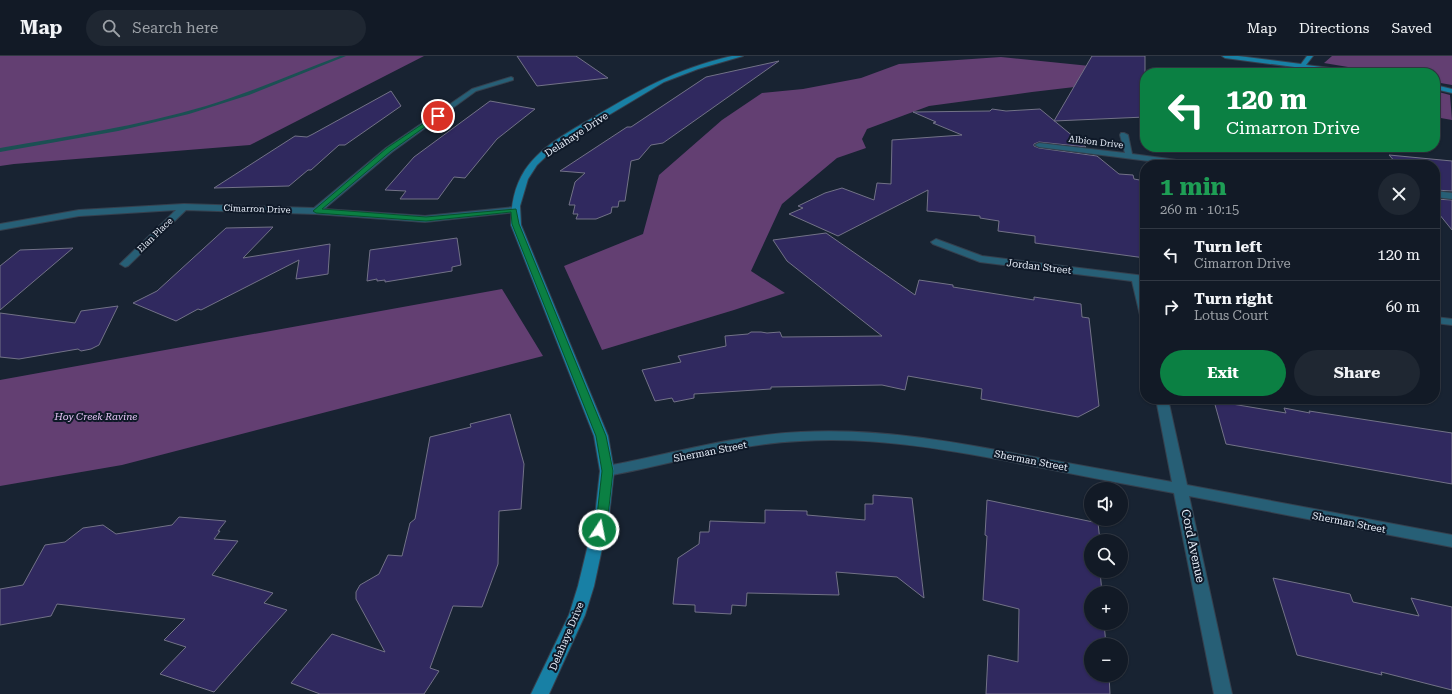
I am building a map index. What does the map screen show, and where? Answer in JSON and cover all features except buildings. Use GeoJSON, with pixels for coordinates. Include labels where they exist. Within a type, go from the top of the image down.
{"type":"FeatureCollection","features":[{"type":"Feature","properties":{"kind":"street"},"geometry":{"type":"LineString","coordinates":[[1225,56],[1318,68]]}},
{"type":"Feature","properties":{"kind":"street"},"geometry":{"type":"LineString","coordinates":[[1303,66],[1305,61],[1310,56]]}},
{"type":"Feature","properties":{"kind":"street","name":"Delahaye Drive"},"geometry":{"type":"LineString","coordinates":[[540,694],[577,616],[586,586],[602,516],[607,471],[601,436],[516,224],[514,210],[522,182],[542,156],[587,125],[670,77],[701,65],[733,57]]}},
{"type":"Feature","properties":{"kind":"street"},"geometry":{"type":"LineString","coordinates":[[316,211],[389,150],[474,90],[512,79]]}},
{"type":"Feature","properties":{"kind":"street"},"geometry":{"type":"LineString","coordinates":[[1440,88],[1452,91]]}},
{"type":"Feature","properties":{"kind":"street"},"geometry":{"type":"LineString","coordinates":[[1124,135],[1129,156]]}},
{"type":"Feature","properties":{"kind":"street","name":"Albion Drive"},"geometry":{"type":"LineString","coordinates":[[1039,145],[1161,160]]}},
{"type":"Feature","properties":{"kind":"street"},"geometry":{"type":"LineString","coordinates":[[1440,195],[1452,196]]}},
{"type":"Feature","properties":{"kind":"street","name":"Cimarron Drive"},"geometry":{"type":"LineString","coordinates":[[0,226],[79,213],[184,207],[316,211],[426,219],[514,210]]}},
{"type":"Feature","properties":{"kind":"street","name":"Elan Place"},"geometry":{"type":"LineString","coordinates":[[125,264],[184,207]]}},
{"type":"Feature","properties":{"kind":"street","name":"Jordan Street"},"geometry":{"type":"LineString","coordinates":[[936,242],[980,259],[1140,279]]}},
{"type":"Feature","properties":{"kind":"street"},"geometry":{"type":"LineString","coordinates":[[1440,321],[1452,322]]}},
{"type":"Feature","properties":{"kind":"street","name":"Cord Avenue"},"geometry":{"type":"LineString","coordinates":[[1163,404],[1223,694]]}},
{"type":"Feature","properties":{"kind":"street","name":"Sherman Street"},"geometry":{"type":"LineString","coordinates":[[607,471],[778,438],[867,437],[919,441],[964,448],[1452,541]]}},
{"type":"Feature","properties":{"kind":"green space"},"geometry":{"type":"Polygon","coordinates":[[[0,56],[424,56],[250,145],[0,166],[0,56]]]}},
{"type":"Feature","properties":{"kind":"green space"},"geometry":{"type":"Polygon","coordinates":[[[1332,56],[1452,56],[1452,85],[1440,83],[1440,68],[1354,68],[1324,63],[1332,56]]]}},
{"type":"Feature","properties":{"kind":"green space"},"geometry":{"type":"Polygon","coordinates":[[[1001,57],[1140,71],[1140,74],[1083,86],[929,106],[867,129],[862,139],[866,148],[837,158],[782,204],[751,271],[785,293],[602,350],[564,266],[643,234],[659,175],[722,120],[762,93],[803,89],[861,78],[899,64],[1001,57]]]}},
{"type":"Feature","properties":{"kind":"green space"},"geometry":{"type":"Polygon","coordinates":[[[1440,92],[1450,95],[1452,120],[1440,118],[1440,92]]]}},
{"type":"Feature","properties":{"kind":"green space","name":"Hoy Creek Ravine"},"geometry":{"type":"Polygon","coordinates":[[[502,289],[543,356],[122,465],[0,486],[0,380],[502,289]]]}},
{"type":"Feature","properties":{"kind":"waterway"},"geometry":{"type":"LineString","coordinates":[[0,150],[118,129],[187,113],[247,94],[344,56]]}},
{"type":"Feature","properties":{"kind":"route"},"geometry":{"type":"LineString","coordinates":[[438,116],[389,150],[316,211],[426,219],[488,214],[514,210],[516,224],[601,436],[607,471],[599,530]]}}]}
